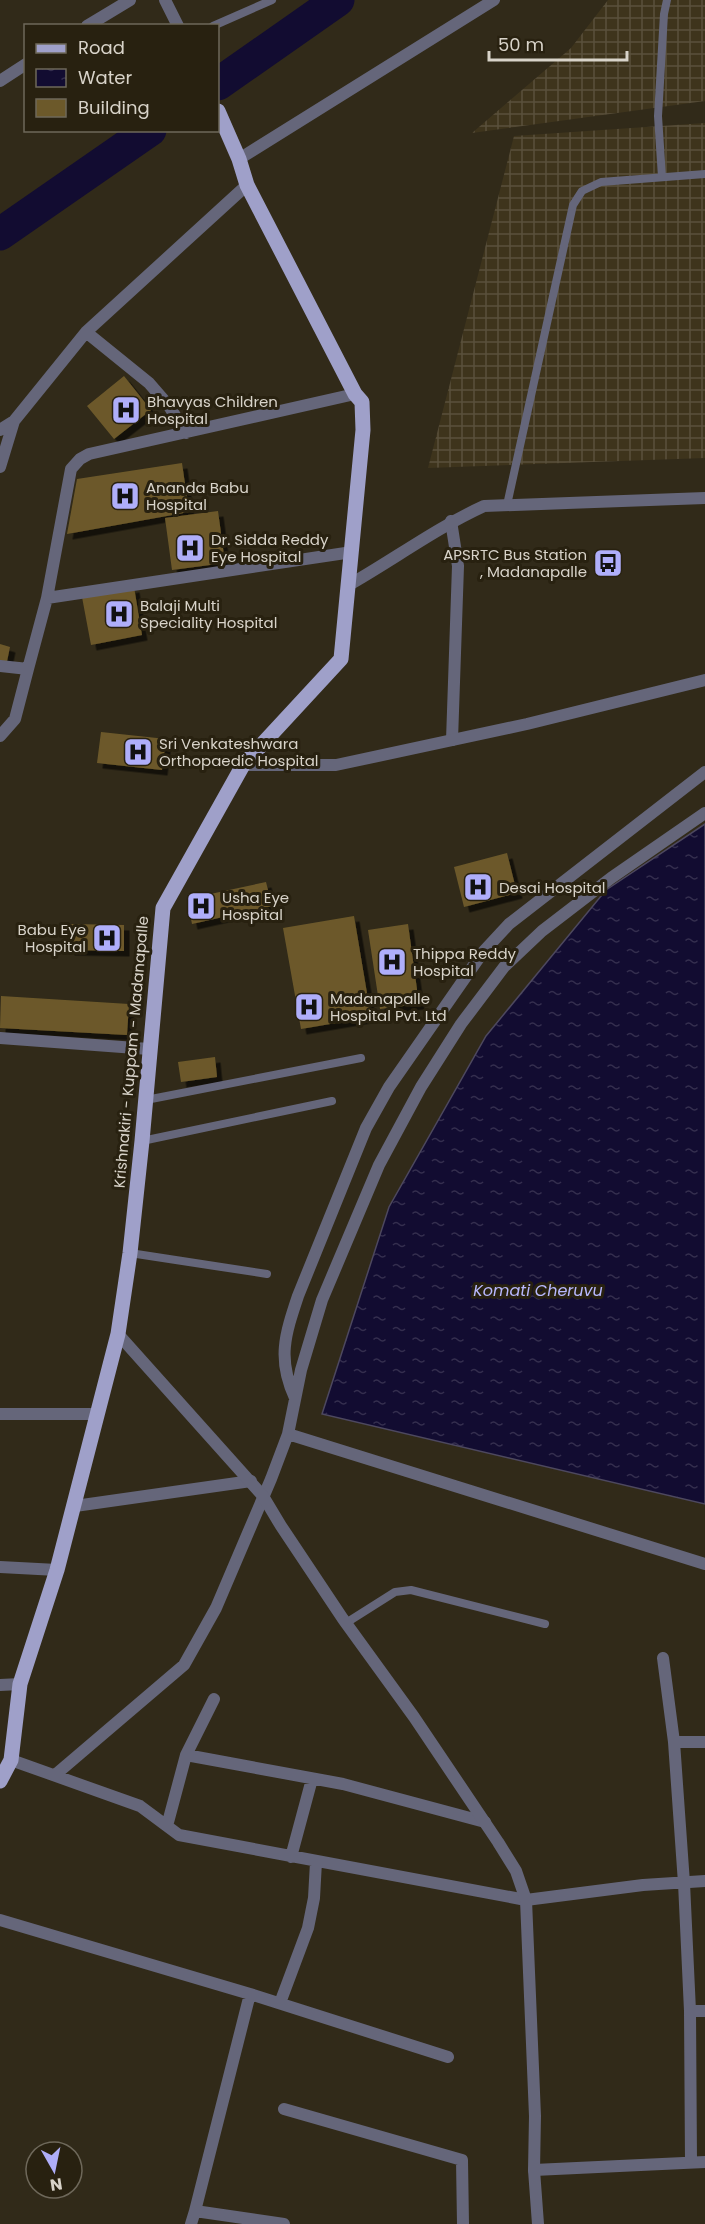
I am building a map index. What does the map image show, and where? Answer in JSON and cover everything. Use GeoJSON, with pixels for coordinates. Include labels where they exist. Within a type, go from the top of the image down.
{"type":"FeatureCollection","features":[{"type":"Feature","properties":{"kind":"main road","name":"Krishnakiri - Kuppam - Madanapalle"},"geometry":{"type":"LineString","coordinates":[[11,1760],[20,1684],[75,1506],[118,1334],[130,1253],[142,1141],[163,908],[243,765],[340,659],[363,430],[363,402],[355,394],[247,185],[238,156],[219,113]]}},
{"type":"Feature","properties":{"kind":"main road"},"geometry":{"type":"LineString","coordinates":[[0,1781],[11,1760]]}},
{"type":"Feature","properties":{"kind":"street"},"geometry":{"type":"LineString","coordinates":[[90,24],[130,0]]}},
{"type":"Feature","properties":{"kind":"street"},"geometry":{"type":"LineString","coordinates":[[165,0],[177,24]]}},
{"type":"Feature","properties":{"kind":"street"},"geometry":{"type":"LineString","coordinates":[[238,156],[494,0]]}},
{"type":"Feature","properties":{"kind":"street"},"geometry":{"type":"LineString","coordinates":[[0,81],[24,65]]}},
{"type":"Feature","properties":{"kind":"street"},"geometry":{"type":"LineString","coordinates":[[0,430],[14,421],[86,332],[247,185]]}},
{"type":"Feature","properties":{"kind":"street"},"geometry":{"type":"LineString","coordinates":[[86,332],[149,383],[169,406],[186,433]]}},
{"type":"Feature","properties":{"kind":"street"},"geometry":{"type":"LineString","coordinates":[[0,736],[15,719],[47,598],[71,469],[80,459],[89,454],[355,394]]}},
{"type":"Feature","properties":{"kind":"street"},"geometry":{"type":"LineString","coordinates":[[0,467],[14,421]]}},
{"type":"Feature","properties":{"kind":"street"},"geometry":{"type":"LineString","coordinates":[[347,586],[452,521],[484,506],[705,498]]}},
{"type":"Feature","properties":{"kind":"street"},"geometry":{"type":"LineString","coordinates":[[452,521],[458,566],[452,740]]}},
{"type":"Feature","properties":{"kind":"street"},"geometry":{"type":"LineString","coordinates":[[47,598],[352,552]]}},
{"type":"Feature","properties":{"kind":"street"},"geometry":{"type":"LineString","coordinates":[[0,666],[28,669]]}},
{"type":"Feature","properties":{"kind":"street"},"geometry":{"type":"LineString","coordinates":[[243,765],[336,765],[705,680]]}},
{"type":"Feature","properties":{"kind":"street"},"geometry":{"type":"LineString","coordinates":[[296,1398],[286,1379],[284,1361],[290,1322],[298,1296],[366,1128],[389,1087],[483,952],[509,924],[705,772]]}},
{"type":"Feature","properties":{"kind":"street"},"geometry":{"type":"LineString","coordinates":[[55,1775],[184,1665],[216,1608],[288,1434],[301,1370],[322,1300],[379,1165],[421,1087],[461,1024],[504,967],[542,931],[611,878],[705,813]]}},
{"type":"Feature","properties":{"kind":"street"},"geometry":{"type":"LineString","coordinates":[[0,1038],[149,1049]]}},
{"type":"Feature","properties":{"kind":"street"},"geometry":{"type":"LineString","coordinates":[[118,1334],[263,1496],[280,1526],[414,1717],[516,1871],[526,1900],[535,2116],[534,2170],[538,2224]]}},
{"type":"Feature","properties":{"kind":"street"},"geometry":{"type":"LineString","coordinates":[[0,1414],[97,1414]]}},
{"type":"Feature","properties":{"kind":"street"},"geometry":{"type":"LineString","coordinates":[[288,1434],[705,1564]]}},
{"type":"Feature","properties":{"kind":"street"},"geometry":{"type":"LineString","coordinates":[[75,1506],[251,1481]]}},
{"type":"Feature","properties":{"kind":"street"},"geometry":{"type":"LineString","coordinates":[[0,1568],[57,1570]]}},
{"type":"Feature","properties":{"kind":"street"},"geometry":{"type":"LineString","coordinates":[[663,1658],[674,1742],[684,1883],[690,2011],[691,2162]]}},
{"type":"Feature","properties":{"kind":"street"},"geometry":{"type":"LineString","coordinates":[[0,1685],[20,1684]]}},
{"type":"Feature","properties":{"kind":"street"},"geometry":{"type":"LineString","coordinates":[[167,1826],[186,1755],[214,1699]]}},
{"type":"Feature","properties":{"kind":"street"},"geometry":{"type":"LineString","coordinates":[[674,1742],[705,1742]]}},
{"type":"Feature","properties":{"kind":"street"},"geometry":{"type":"LineString","coordinates":[[186,1755],[343,1784],[484,1822]]}},
{"type":"Feature","properties":{"kind":"street"},"geometry":{"type":"LineString","coordinates":[[11,1760],[140,1806],[179,1835],[526,1900],[643,1885],[705,1881]]}},
{"type":"Feature","properties":{"kind":"street"},"geometry":{"type":"LineString","coordinates":[[291,1857],[312,1779]]}},
{"type":"Feature","properties":{"kind":"street"},"geometry":{"type":"LineString","coordinates":[[280,2003],[308,1928],[314,1898],[316,1862]]}},
{"type":"Feature","properties":{"kind":"street"},"geometry":{"type":"LineString","coordinates":[[0,1920],[280,2003],[448,2057]]}},
{"type":"Feature","properties":{"kind":"street"},"geometry":{"type":"LineString","coordinates":[[191,2224],[250,1994]]}},
{"type":"Feature","properties":{"kind":"street"},"geometry":{"type":"LineString","coordinates":[[690,2011],[705,2011]]}},
{"type":"Feature","properties":{"kind":"street"},"geometry":{"type":"LineString","coordinates":[[284,2109],[462,2160],[463,2224]]}},
{"type":"Feature","properties":{"kind":"street"},"geometry":{"type":"LineString","coordinates":[[534,2170],[705,2162]]}},
{"type":"Feature","properties":{"kind":"street"},"geometry":{"type":"LineString","coordinates":[[195,2211],[284,2224]]}},
{"type":"Feature","properties":{"kind":"lane"},"geometry":{"type":"LineString","coordinates":[[218,24],[272,0]]}},
{"type":"Feature","properties":{"kind":"lane"},"geometry":{"type":"LineString","coordinates":[[662,177],[658,116],[664,14],[667,0]]}},
{"type":"Feature","properties":{"kind":"lane"},"geometry":{"type":"LineString","coordinates":[[507,505],[573,205],[582,191],[602,182],[705,174]]}},
{"type":"Feature","properties":{"kind":"lane"},"geometry":{"type":"LineString","coordinates":[[146,1100],[362,1058]]}},
{"type":"Feature","properties":{"kind":"lane"},"geometry":{"type":"LineString","coordinates":[[142,1141],[332,1101]]}},
{"type":"Feature","properties":{"kind":"lane"},"geometry":{"type":"LineString","coordinates":[[130,1253],[267,1274]]}},
{"type":"Feature","properties":{"kind":"lane"},"geometry":{"type":"LineString","coordinates":[[346,1623],[395,1592],[411,1590],[544,1624]]}},
{"type":"Feature","properties":{"kind":"shaded area"},"geometry":{"type":"Polygon","coordinates":[[[608,0],[705,0],[705,101],[472,133],[571,48],[608,0]]]}},
{"type":"Feature","properties":{"kind":"shaded area"},"geometry":{"type":"Polygon","coordinates":[[[705,123],[705,458],[428,468],[514,136],[705,123]]]}},
{"type":"Feature","properties":{"kind":"water","name":"Komati Cheruvu"},"geometry":{"type":"Polygon","coordinates":[[[705,824],[705,1504],[322,1414],[389,1207],[486,1036],[606,890],[705,824]]]}},
{"type":"Feature","properties":{"kind":"building"},"geometry":{"type":"Polygon","coordinates":[[[124,376],[151,410],[114,439],[87,406],[124,376]]]}},
{"type":"Feature","properties":{"kind":"building"},"geometry":{"type":"Polygon","coordinates":[[[182,463],[189,512],[67,534],[77,479],[182,463]]]}},
{"type":"Feature","properties":{"kind":"building"},"geometry":{"type":"Polygon","coordinates":[[[218,511],[225,563],[172,570],[165,518],[218,511]]]}},
{"type":"Feature","properties":{"kind":"building"},"geometry":{"type":"Polygon","coordinates":[[[134,587],[142,635],[91,645],[82,597],[134,587]]]}},
{"type":"Feature","properties":{"kind":"building"},"geometry":{"type":"Polygon","coordinates":[[[0,644],[10,647],[6,666],[0,665],[0,644]]]}},
{"type":"Feature","properties":{"kind":"building"},"geometry":{"type":"Polygon","coordinates":[[[101,732],[166,739],[162,770],[97,763],[101,732]]]}},
{"type":"Feature","properties":{"kind":"building"},"geometry":{"type":"Polygon","coordinates":[[[507,853],[517,893],[464,907],[454,867],[507,853]]]}},
{"type":"Feature","properties":{"kind":"building"},"geometry":{"type":"Polygon","coordinates":[[[266,882],[272,906],[192,924],[187,899],[266,882]]]}},
{"type":"Feature","properties":{"kind":"building"},"geometry":{"type":"Polygon","coordinates":[[[354,916],[371,1017],[301,1029],[283,928],[354,916]]]}},
{"type":"Feature","properties":{"kind":"building"},"geometry":{"type":"Polygon","coordinates":[[[70,924],[124,925],[124,951],[69,950],[70,924]]]}},
{"type":"Feature","properties":{"kind":"building"},"geometry":{"type":"Polygon","coordinates":[[[408,924],[419,1004],[380,1009],[368,930],[408,924]]]}},
{"type":"Feature","properties":{"kind":"building"},"geometry":{"type":"Polygon","coordinates":[[[1,996],[129,1004],[127,1035],[0,1028],[1,996]]]}},
{"type":"Feature","properties":{"kind":"building"},"geometry":{"type":"Polygon","coordinates":[[[215,1057],[217,1077],[181,1082],[178,1062],[215,1057]]]}},
{"type":"Feature","properties":{"kind":"waterway"},"geometry":{"type":"LineString","coordinates":[[219,83],[338,0]]}},
{"type":"Feature","properties":{"kind":"waterway"},"geometry":{"type":"LineString","coordinates":[[0,234],[147,132]]}},
{"type":"Feature","properties":{"kind":"place","name":"Bhavyas Children Hospital"},"geometry":{"type":"Point","coordinates":[126,410]}},
{"type":"Feature","properties":{"kind":"place","name":"Ananda Babu Hospital"},"geometry":{"type":"Point","coordinates":[125,496]}},
{"type":"Feature","properties":{"kind":"place","name":"Dr. Sidda Reddy Eye Hospital"},"geometry":{"type":"Point","coordinates":[190,548]}},
{"type":"Feature","properties":{"kind":"place","name":"APSRTC Bus Station , Madanapalle"},"geometry":{"type":"Point","coordinates":[608,563]}},
{"type":"Feature","properties":{"kind":"place","name":"Balaji Multi Speciality Hospital"},"geometry":{"type":"Point","coordinates":[119,614]}},
{"type":"Feature","properties":{"kind":"place","name":"Sri Venkateshwara Orthopaedic Hospital"},"geometry":{"type":"Point","coordinates":[138,752]}},
{"type":"Feature","properties":{"kind":"place","name":"Desai Hospital"},"geometry":{"type":"Point","coordinates":[478,887]}},
{"type":"Feature","properties":{"kind":"place","name":"Usha Eye Hospital"},"geometry":{"type":"Point","coordinates":[201,906]}},
{"type":"Feature","properties":{"kind":"place","name":"Babu Eye Hospital"},"geometry":{"type":"Point","coordinates":[107,938]}},
{"type":"Feature","properties":{"kind":"place","name":"Thippa Reddy Hospital"},"geometry":{"type":"Point","coordinates":[392,962]}},
{"type":"Feature","properties":{"kind":"place","name":"Madanapalle Hospital Pvt. Ltd"},"geometry":{"type":"Point","coordinates":[309,1007]}}]}
